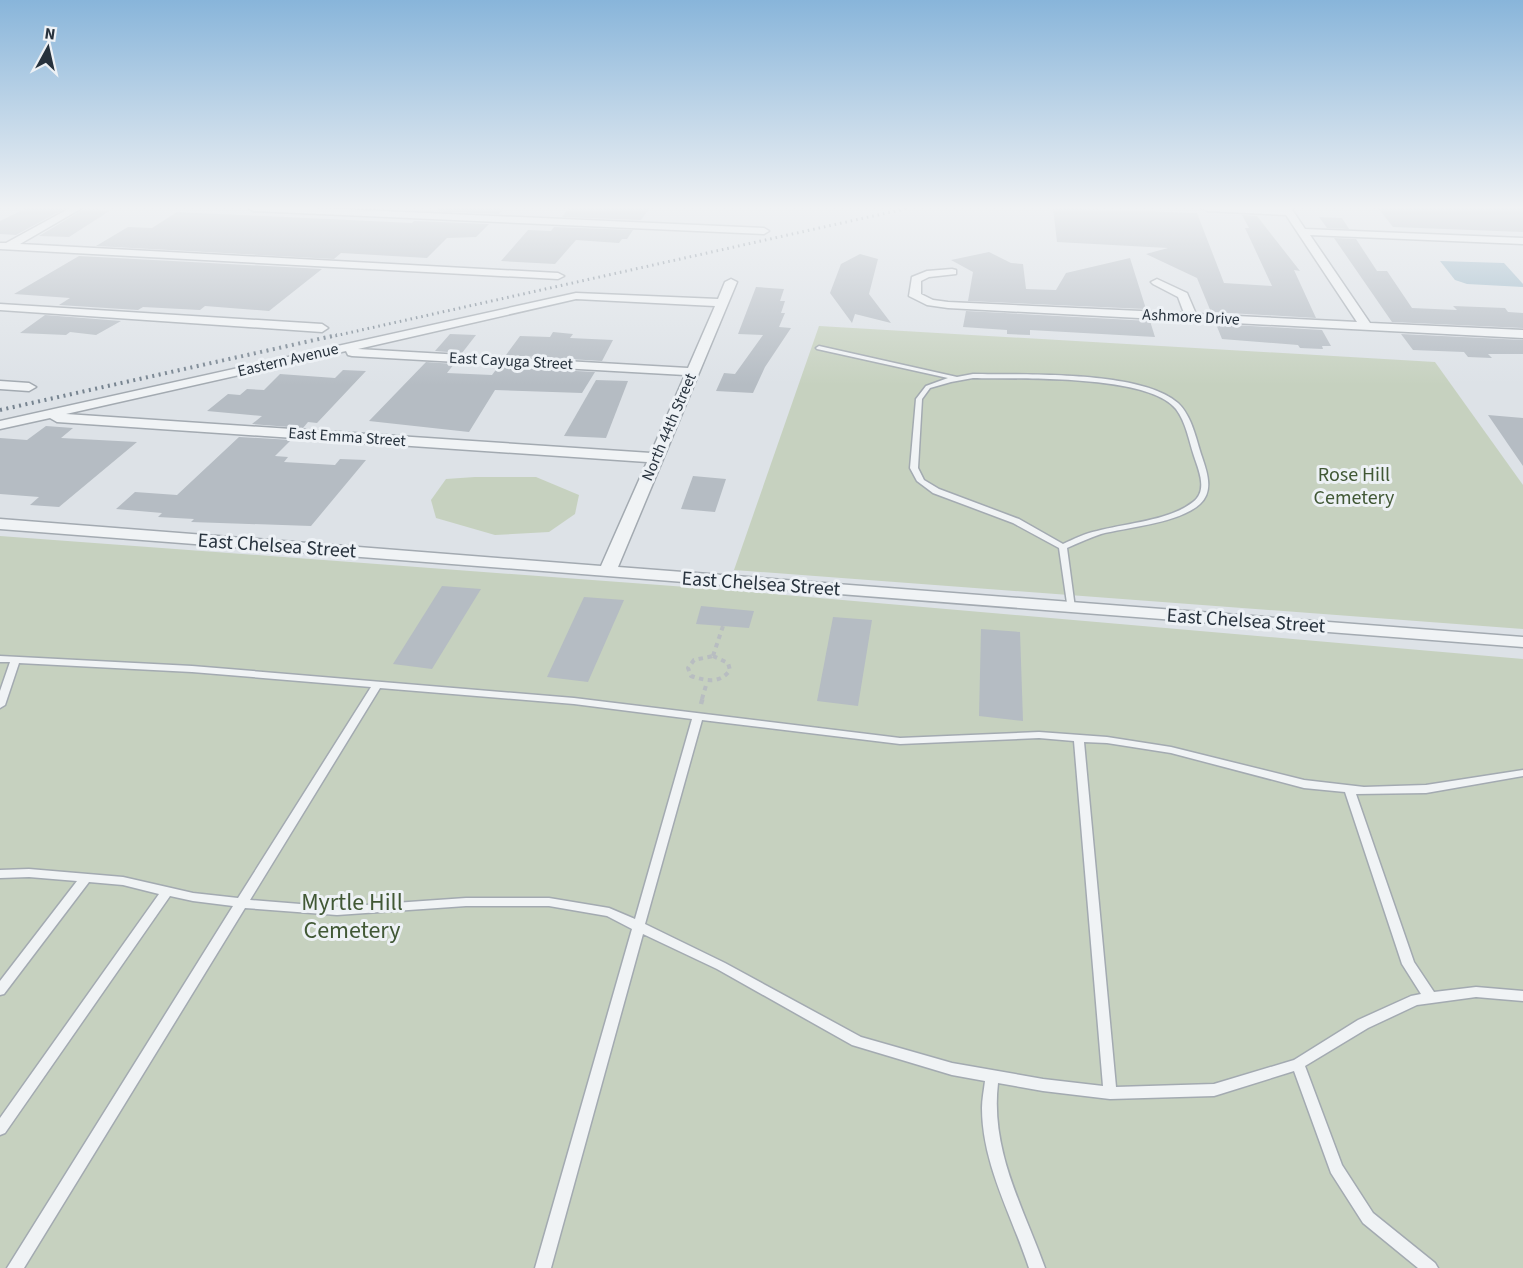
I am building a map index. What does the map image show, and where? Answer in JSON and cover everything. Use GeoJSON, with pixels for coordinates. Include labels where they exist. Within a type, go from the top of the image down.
{"type":"FeatureCollection","features":[{"type":"Feature","properties":{"kind":"street"},"geometry":{"type":"LineString","coordinates":[[383,267],[558,276]]}},
{"type":"Feature","properties":{"kind":"street"},"geometry":{"type":"LineString","coordinates":[[1326,267],[1366,327]]}},
{"type":"Feature","properties":{"kind":"street","name":"Ashmore Drive"},"geometry":{"type":"LineString","coordinates":[[952,272],[927,274],[916,279],[915,296],[931,303],[948,305],[1523,334]]}},
{"type":"Feature","properties":{"kind":"street","name":"North 44th Street"},"geometry":{"type":"LineString","coordinates":[[607,572],[731,282]]}},
{"type":"Feature","properties":{"kind":"street"},"geometry":{"type":"LineString","coordinates":[[1157,282],[1183,295],[1191,317]]}},
{"type":"Feature","properties":{"kind":"street","name":"Eastern Avenue"},"geometry":{"type":"LineString","coordinates":[[0,426],[576,296],[722,303]]}},
{"type":"Feature","properties":{"kind":"street"},"geometry":{"type":"LineString","coordinates":[[0,307],[322,328]]}},
{"type":"Feature","properties":{"kind":"street","name":"East Cayuga Street"},"geometry":{"type":"LineString","coordinates":[[329,351],[693,372]]}},
{"type":"Feature","properties":{"kind":"street"},"geometry":{"type":"LineString","coordinates":[[0,385],[29,387]]}},
{"type":"Feature","properties":{"kind":"street","name":"East Emma Street"},"geometry":{"type":"LineString","coordinates":[[38,417],[656,458]]}},
{"type":"Feature","properties":{"kind":"street","name":"East Chelsea Street"},"geometry":{"type":"LineString","coordinates":[[0,524],[1523,642]]}},
{"type":"Feature","properties":{"kind":"lane"},"geometry":{"type":"LineString","coordinates":[[819,348],[958,379]]}},
{"type":"Feature","properties":{"kind":"lane"},"geometry":{"type":"LineString","coordinates":[[973,376],[1127,384],[1174,403],[1182,413],[1204,473],[1205,492],[1197,503],[1181,512],[1093,534],[1063,547],[1016,521],[936,491],[921,481],[914,468],[919,399],[928,387],[973,376]]}},
{"type":"Feature","properties":{"kind":"lane"},"geometry":{"type":"LineString","coordinates":[[1063,547],[1071,608]]}},
{"type":"Feature","properties":{"kind":"lane"},"geometry":{"type":"LineString","coordinates":[[0,659],[192,669],[574,701],[900,741],[1039,735],[1079,738],[1172,750],[1304,784],[1364,791],[1426,789],[1523,773]]}},
{"type":"Feature","properties":{"kind":"lane"},"geometry":{"type":"LineString","coordinates":[[0,705],[15,660]]}},
{"type":"Feature","properties":{"kind":"lane"},"geometry":{"type":"LineString","coordinates":[[15,1268],[377,684]]}},
{"type":"Feature","properties":{"kind":"lane"},"geometry":{"type":"LineString","coordinates":[[543,1268],[698,716]]}},
{"type":"Feature","properties":{"kind":"lane"},"geometry":{"type":"LineString","coordinates":[[1079,738],[1110,1093]]}},
{"type":"Feature","properties":{"kind":"lane"},"geometry":{"type":"LineString","coordinates":[[1349,789],[1408,964],[1431,998]]}},
{"type":"Feature","properties":{"kind":"lane"},"geometry":{"type":"LineString","coordinates":[[0,874],[29,873],[123,880],[193,897],[337,911],[466,902],[549,902],[609,912],[721,966],[856,1041],[952,1069],[1110,1093],[1214,1090],[1298,1064],[1363,1024],[1415,1000],[1476,992],[1523,996]]}},
{"type":"Feature","properties":{"kind":"lane"},"geometry":{"type":"LineString","coordinates":[[0,990],[86,878]]}},
{"type":"Feature","properties":{"kind":"lane"},"geometry":{"type":"LineString","coordinates":[[0,1130],[167,891]]}},
{"type":"Feature","properties":{"kind":"lane"},"geometry":{"type":"LineString","coordinates":[[1298,1064],[1336,1168],[1368,1218],[1430,1268]]}},
{"type":"Feature","properties":{"kind":"lane"},"geometry":{"type":"LineString","coordinates":[[992,1076],[989,1113],[993,1139],[1003,1178],[1037,1268]]}},
{"type":"Feature","properties":{"kind":"path"},"geometry":{"type":"LineString","coordinates":[[712,656],[723,626]]}},
{"type":"Feature","properties":{"kind":"path"},"geometry":{"type":"LineString","coordinates":[[712,656],[728,663],[730,670],[725,677],[707,682],[695,679],[688,672],[694,660],[712,656]]}},
{"type":"Feature","properties":{"kind":"path"},"geometry":{"type":"LineString","coordinates":[[698,716],[707,682]]}},
{"type":"Feature","properties":{"kind":"green space","name":"Rose Hill Cemetery"},"geometry":{"type":"Polygon","coordinates":[[[819,326],[1435,362],[1523,485],[1523,629],[734,570],[819,326]]]}},
{"type":"Feature","properties":{"kind":"green space"},"geometry":{"type":"Polygon","coordinates":[[[536,477],[579,495],[575,514],[549,532],[495,535],[436,518],[431,500],[446,479],[536,477]]]}},
{"type":"Feature","properties":{"kind":"green space","name":"Myrtle Hill Cemetery"},"geometry":{"type":"Polygon","coordinates":[[[0,536],[727,590],[1523,659],[1523,1268],[0,1268],[0,536]]]}},
{"type":"Feature","properties":{"kind":"water"},"geometry":{"type":"Polygon","coordinates":[[[1445,267],[1508,267],[1523,284],[1523,287],[1467,284],[1455,280],[1445,267]]]}},
{"type":"Feature","properties":{"kind":"building"},"geometry":{"type":"Polygon","coordinates":[[[60,267],[322,269],[269,311],[205,306],[200,310],[143,307],[138,310],[59,305],[70,298],[14,294],[60,267]]]}},
{"type":"Feature","properties":{"kind":"building"},"geometry":{"type":"Polygon","coordinates":[[[840,267],[876,267],[869,294],[891,323],[855,314],[852,323],[830,293],[840,267]]]}},
{"type":"Feature","properties":{"kind":"building"},"geometry":{"type":"Polygon","coordinates":[[[964,267],[1023,267],[1026,289],[1056,290],[1066,273],[1091,267],[1133,267],[1146,309],[968,301],[973,272],[964,267]]]}},
{"type":"Feature","properties":{"kind":"building"},"geometry":{"type":"Polygon","coordinates":[[[1174,267],[1218,267],[1224,283],[1272,286],[1263,267],[1297,267],[1300,271],[1294,270],[1316,318],[1211,312],[1197,278],[1174,267]]]}},
{"type":"Feature","properties":{"kind":"building"},"geometry":{"type":"Polygon","coordinates":[[[1354,267],[1374,267],[1377,271],[1387,271],[1412,308],[1457,310],[1453,306],[1505,308],[1508,312],[1523,313],[1523,328],[1392,322],[1354,267]]]}},
{"type":"Feature","properties":{"kind":"building"},"geometry":{"type":"Polygon","coordinates":[[[756,287],[784,289],[780,301],[785,301],[781,313],[785,313],[779,327],[791,328],[765,367],[753,393],[716,391],[724,373],[735,374],[763,335],[738,334],[756,287]]]}},
{"type":"Feature","properties":{"kind":"building"},"geometry":{"type":"Polygon","coordinates":[[[966,311],[1150,321],[1155,337],[1030,330],[1030,335],[1007,334],[1007,330],[963,327],[966,311]]]}},
{"type":"Feature","properties":{"kind":"building"},"geometry":{"type":"Polygon","coordinates":[[[45,315],[121,321],[96,335],[70,332],[66,335],[20,333],[45,315]]]}},
{"type":"Feature","properties":{"kind":"building"},"geometry":{"type":"Polygon","coordinates":[[[1216,324],[1322,330],[1331,346],[1322,346],[1323,349],[1300,348],[1298,345],[1222,339],[1216,324]]]}},
{"type":"Feature","properties":{"kind":"building"},"geometry":{"type":"Polygon","coordinates":[[[553,332],[573,334],[570,338],[613,340],[602,361],[506,355],[520,336],[550,337],[553,332]]]}},
{"type":"Feature","properties":{"kind":"building"},"geometry":{"type":"Polygon","coordinates":[[[450,334],[476,335],[462,353],[435,351],[450,334]]]}},
{"type":"Feature","properties":{"kind":"building"},"geometry":{"type":"Polygon","coordinates":[[[1401,334],[1523,340],[1523,354],[1488,354],[1492,358],[1468,357],[1464,352],[1413,350],[1401,334]]]}},
{"type":"Feature","properties":{"kind":"building"},"geometry":{"type":"Polygon","coordinates":[[[426,362],[454,364],[447,373],[492,375],[498,367],[595,372],[582,393],[495,390],[469,432],[369,421],[426,362]]]}},
{"type":"Feature","properties":{"kind":"building"},"geometry":{"type":"Polygon","coordinates":[[[343,370],[366,371],[317,423],[308,422],[303,428],[252,424],[262,416],[207,411],[228,394],[240,395],[247,389],[264,390],[280,374],[335,378],[343,370]]]}},
{"type":"Feature","properties":{"kind":"building"},"geometry":{"type":"Polygon","coordinates":[[[596,380],[628,381],[606,438],[564,436],[596,380]]]}},
{"type":"Feature","properties":{"kind":"building"},"geometry":{"type":"Polygon","coordinates":[[[1488,415],[1523,418],[1523,466],[1488,415]]]}},
{"type":"Feature","properties":{"kind":"building"},"geometry":{"type":"Polygon","coordinates":[[[46,426],[73,428],[61,438],[137,442],[59,507],[30,505],[39,497],[0,494],[0,438],[27,440],[46,426]]]}},
{"type":"Feature","properties":{"kind":"building"},"geometry":{"type":"Polygon","coordinates":[[[239,437],[291,440],[275,456],[288,457],[284,462],[335,465],[340,459],[366,460],[311,526],[191,522],[194,519],[158,517],[162,513],[116,509],[135,492],[177,495],[239,437]]]}},
{"type":"Feature","properties":{"kind":"building"},"geometry":{"type":"Polygon","coordinates":[[[693,476],[726,479],[715,512],[681,509],[693,476]]]}},
{"type":"Feature","properties":{"kind":"building"},"geometry":{"type":"Polygon","coordinates":[[[442,586],[481,589],[432,669],[393,664],[442,586]]]}},
{"type":"Feature","properties":{"kind":"building"},"geometry":{"type":"Polygon","coordinates":[[[584,597],[624,600],[588,682],[547,677],[584,597]]]}},
{"type":"Feature","properties":{"kind":"building"},"geometry":{"type":"Polygon","coordinates":[[[701,606],[754,611],[749,628],[696,624],[701,606]]]}},
{"type":"Feature","properties":{"kind":"building"},"geometry":{"type":"Polygon","coordinates":[[[833,617],[872,620],[858,706],[817,701],[833,617]]]}},
{"type":"Feature","properties":{"kind":"building"},"geometry":{"type":"Polygon","coordinates":[[[981,629],[1020,632],[1023,721],[979,716],[981,629]]]}},
{"type":"Feature","properties":{"kind":"railway"},"geometry":{"type":"LineString","coordinates":[[330,337],[643,267]]}},
{"type":"Feature","properties":{"kind":"railway"},"geometry":{"type":"LineString","coordinates":[[0,410],[337,335]]}}]}
